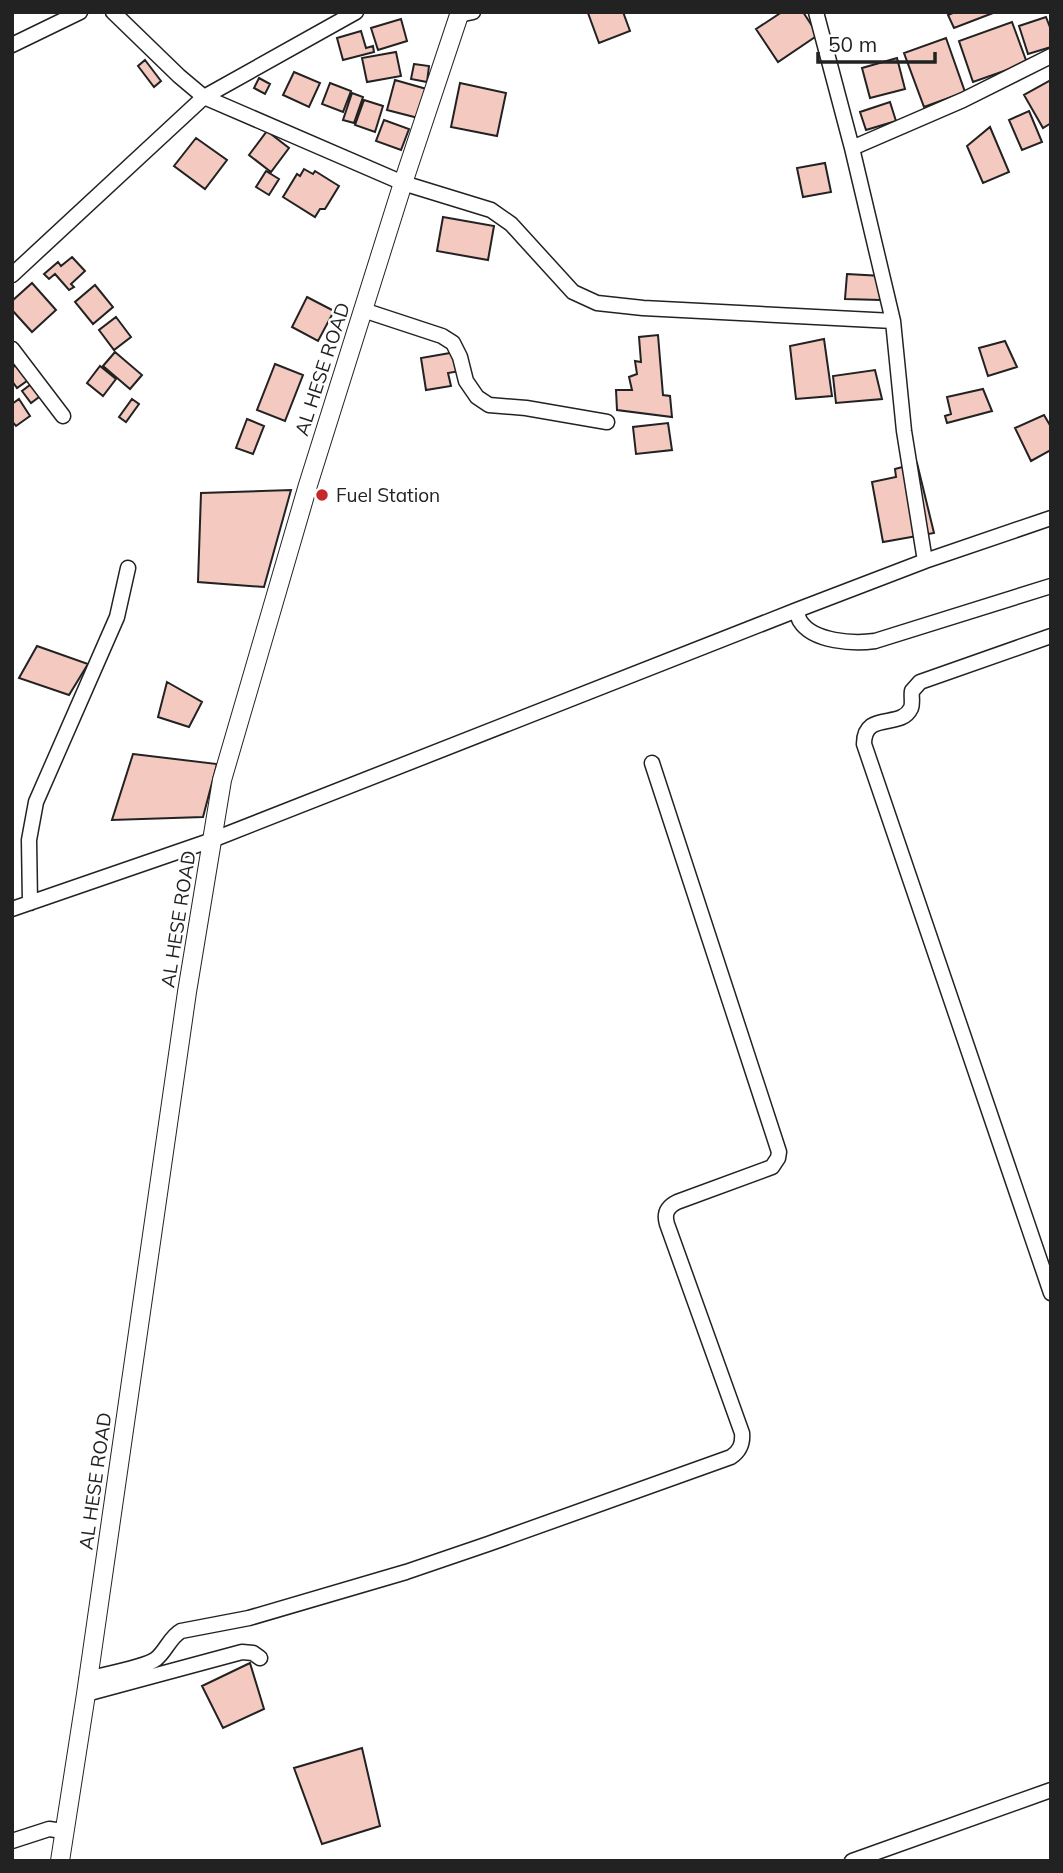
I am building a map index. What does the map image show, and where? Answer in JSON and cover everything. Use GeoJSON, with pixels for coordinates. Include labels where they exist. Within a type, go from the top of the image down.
{"type":"FeatureCollection","features":[{"type":"Feature","properties":{"kind":"street"},"geometry":{"type":"LineString","coordinates":[[12,45],[80,12]]}},
{"type":"Feature","properties":{"kind":"street"},"geometry":{"type":"LineString","coordinates":[[113,12],[204,97],[403,183],[491,210],[511,224],[573,292],[597,303],[643,308],[893,321]]}},
{"type":"Feature","properties":{"kind":"street"},"geometry":{"type":"LineString","coordinates":[[12,275],[204,97],[356,12]]}},
{"type":"Feature","properties":{"kind":"street"},"geometry":{"type":"LineString","coordinates":[[816,12],[893,321],[904,431],[925,561]]}},
{"type":"Feature","properties":{"kind":"street","name":"AL HESE ROAD"},"geometry":{"type":"LineString","coordinates":[[60,1861],[186,1003],[225,767],[308,485],[403,183],[464,13]]}},
{"type":"Feature","properties":{"kind":"street"},"geometry":{"type":"LineString","coordinates":[[852,148],[963,100],[1051,57]]}},
{"type":"Feature","properties":{"kind":"street"},"geometry":{"type":"LineString","coordinates":[[363,310],[442,336],[453,343],[467,381],[477,397],[489,405],[526,408],[607,422]]}},
{"type":"Feature","properties":{"kind":"street"},"geometry":{"type":"LineString","coordinates":[[12,349],[63,416]]}},
{"type":"Feature","properties":{"kind":"street"},"geometry":{"type":"LineString","coordinates":[[12,909],[212,840],[796,610],[925,561],[1051,519]]}},
{"type":"Feature","properties":{"kind":"street"},"geometry":{"type":"LineString","coordinates":[[30,903],[29,840],[36,802],[117,617],[128,568]]}},
{"type":"Feature","properties":{"kind":"street"},"geometry":{"type":"LineString","coordinates":[[796,610],[801,622],[809,630],[821,636],[856,643],[876,641],[1051,586]]}},
{"type":"Feature","properties":{"kind":"street"},"geometry":{"type":"LineString","coordinates":[[1051,636],[920,682],[912,691],[910,710],[899,718],[872,725],[865,733],[864,744],[1051,1293]]}},
{"type":"Feature","properties":{"kind":"street"},"geometry":{"type":"LineString","coordinates":[[86,1687],[148,1664],[157,1658],[174,1635],[181,1631],[249,1618],[406,1572],[731,1457],[740,1448],[742,1433],[667,1224],[666,1213],[677,1202],[772,1167],[779,1152],[652,763]]}},
{"type":"Feature","properties":{"kind":"street"},"geometry":{"type":"LineString","coordinates":[[86,1687],[242,1652],[253,1653],[260,1658]]}},
{"type":"Feature","properties":{"kind":"street"},"geometry":{"type":"LineString","coordinates":[[852,1861],[1051,1790]]}},
{"type":"Feature","properties":{"kind":"street"},"geometry":{"type":"LineString","coordinates":[[12,1841],[49,1829],[63,1831]]}},
{"type":"Feature","properties":{"kind":"building"},"geometry":{"type":"Polygon","coordinates":[[[623,12],[630,31],[599,43],[588,13],[623,12]]]}},
{"type":"Feature","properties":{"kind":"building"},"geometry":{"type":"Polygon","coordinates":[[[782,12],[803,12],[818,35],[778,62],[756,29],[782,12]]]}},
{"type":"Feature","properties":{"kind":"building"},"geometry":{"type":"Polygon","coordinates":[[[955,12],[993,13],[954,28],[948,15],[955,12]]]}},
{"type":"Feature","properties":{"kind":"building"},"geometry":{"type":"Polygon","coordinates":[[[1046,17],[1051,30],[1051,47],[1028,54],[1019,26],[1046,17]]]}},
{"type":"Feature","properties":{"kind":"building"},"geometry":{"type":"Polygon","coordinates":[[[401,19],[407,41],[378,50],[371,28],[401,19]]]}},
{"type":"Feature","properties":{"kind":"building"},"geometry":{"type":"Polygon","coordinates":[[[1012,22],[1027,63],[973,82],[959,41],[1012,22]]]}},
{"type":"Feature","properties":{"kind":"building"},"geometry":{"type":"Polygon","coordinates":[[[361,31],[366,48],[373,46],[374,52],[343,60],[337,38],[361,31]]]}},
{"type":"Feature","properties":{"kind":"building"},"geometry":{"type":"Polygon","coordinates":[[[946,38],[965,92],[924,107],[904,53],[946,38]]]}},
{"type":"Feature","properties":{"kind":"building"},"geometry":{"type":"Polygon","coordinates":[[[396,52],[401,76],[367,82],[362,58],[396,52]]]}},
{"type":"Feature","properties":{"kind":"building"},"geometry":{"type":"Polygon","coordinates":[[[897,58],[905,89],[870,98],[862,68],[897,58]]]}},
{"type":"Feature","properties":{"kind":"building"},"geometry":{"type":"Polygon","coordinates":[[[145,60],[161,81],[154,87],[138,66],[145,60]]]}},
{"type":"Feature","properties":{"kind":"building"},"geometry":{"type":"Polygon","coordinates":[[[414,64],[429,66],[427,82],[411,79],[414,64]]]}},
{"type":"Feature","properties":{"kind":"building"},"geometry":{"type":"Polygon","coordinates":[[[294,72],[320,83],[309,107],[283,95],[294,72]]]}},
{"type":"Feature","properties":{"kind":"building"},"geometry":{"type":"Polygon","coordinates":[[[259,78],[270,84],[265,94],[254,88],[259,78]]]}},
{"type":"Feature","properties":{"kind":"building"},"geometry":{"type":"Polygon","coordinates":[[[395,80],[430,90],[422,119],[387,110],[395,80]]]}},
{"type":"Feature","properties":{"kind":"building"},"geometry":{"type":"Polygon","coordinates":[[[1051,80],[1051,123],[1043,128],[1024,95],[1051,80]]]}},
{"type":"Feature","properties":{"kind":"building"},"geometry":{"type":"Polygon","coordinates":[[[330,83],[351,91],[343,112],[322,104],[330,83]]]}},
{"type":"Feature","properties":{"kind":"building"},"geometry":{"type":"Polygon","coordinates":[[[460,83],[506,93],[497,136],[451,127],[460,83]]]}},
{"type":"Feature","properties":{"kind":"building"},"geometry":{"type":"Polygon","coordinates":[[[352,93],[363,97],[354,123],[343,120],[352,93]]]}},
{"type":"Feature","properties":{"kind":"building"},"geometry":{"type":"Polygon","coordinates":[[[364,100],[383,106],[375,132],[355,125],[364,100]]]}},
{"type":"Feature","properties":{"kind":"building"},"geometry":{"type":"Polygon","coordinates":[[[890,102],[896,121],[866,130],[860,112],[890,102]]]}},
{"type":"Feature","properties":{"kind":"building"},"geometry":{"type":"Polygon","coordinates":[[[1029,111],[1042,142],[1022,150],[1009,120],[1029,111]]]}},
{"type":"Feature","properties":{"kind":"building"},"geometry":{"type":"Polygon","coordinates":[[[384,120],[409,129],[401,150],[376,141],[384,120]]]}},
{"type":"Feature","properties":{"kind":"building"},"geometry":{"type":"Polygon","coordinates":[[[990,127],[1009,172],[983,183],[967,146],[990,127]]]}},
{"type":"Feature","properties":{"kind":"building"},"geometry":{"type":"Polygon","coordinates":[[[267,131],[289,148],[271,172],[249,155],[267,131]]]}},
{"type":"Feature","properties":{"kind":"building"},"geometry":{"type":"Polygon","coordinates":[[[196,138],[227,160],[205,189],[174,166],[196,138]]]}},
{"type":"Feature","properties":{"kind":"building"},"geometry":{"type":"Polygon","coordinates":[[[825,163],[831,192],[803,197],[797,168],[825,163]]]}},
{"type":"Feature","properties":{"kind":"building"},"geometry":{"type":"Polygon","coordinates":[[[304,169],[313,174],[315,171],[339,186],[325,209],[320,209],[315,217],[283,197],[297,174],[300,176],[304,169]]]}},
{"type":"Feature","properties":{"kind":"building"},"geometry":{"type":"Polygon","coordinates":[[[266,171],[279,179],[269,195],[256,187],[266,171]]]}},
{"type":"Feature","properties":{"kind":"building"},"geometry":{"type":"Polygon","coordinates":[[[443,217],[494,226],[488,260],[437,251],[443,217]]]}},
{"type":"Feature","properties":{"kind":"building"},"geometry":{"type":"Polygon","coordinates":[[[72,257],[85,271],[71,284],[74,287],[69,290],[55,274],[49,279],[44,274],[58,262],[61,266],[72,257]]]}},
{"type":"Feature","properties":{"kind":"building"},"geometry":{"type":"Polygon","coordinates":[[[847,274],[882,276],[880,300],[845,299],[847,274]]]}},
{"type":"Feature","properties":{"kind":"building"},"geometry":{"type":"Polygon","coordinates":[[[32,283],[56,310],[32,332],[12,310],[12,301],[32,283]]]}},
{"type":"Feature","properties":{"kind":"building"},"geometry":{"type":"Polygon","coordinates":[[[95,285],[113,307],[93,324],[75,302],[95,285]]]}},
{"type":"Feature","properties":{"kind":"building"},"geometry":{"type":"Polygon","coordinates":[[[307,297],[334,311],[318,341],[292,327],[307,297]]]}},
{"type":"Feature","properties":{"kind":"building"},"geometry":{"type":"Polygon","coordinates":[[[116,317],[131,337],[114,350],[99,330],[116,317]]]}},
{"type":"Feature","properties":{"kind":"building"},"geometry":{"type":"Polygon","coordinates":[[[658,335],[663,395],[670,396],[672,417],[617,410],[616,390],[632,390],[629,377],[637,374],[635,361],[641,362],[639,337],[658,335]]]}},
{"type":"Feature","properties":{"kind":"building"},"geometry":{"type":"Polygon","coordinates":[[[824,339],[832,396],[796,399],[790,346],[824,339]]]}},
{"type":"Feature","properties":{"kind":"building"},"geometry":{"type":"Polygon","coordinates":[[[1005,341],[1017,367],[988,376],[979,348],[1005,341]]]}},
{"type":"Feature","properties":{"kind":"building"},"geometry":{"type":"Polygon","coordinates":[[[115,352],[142,375],[130,389],[103,366],[115,352]]]}},
{"type":"Feature","properties":{"kind":"building"},"geometry":{"type":"Polygon","coordinates":[[[456,352],[460,371],[448,373],[451,386],[426,390],[421,358],[456,352]]]}},
{"type":"Feature","properties":{"kind":"building"},"geometry":{"type":"Polygon","coordinates":[[[20,362],[31,378],[17,388],[12,381],[12,368],[20,362]]]}},
{"type":"Feature","properties":{"kind":"building"},"geometry":{"type":"Polygon","coordinates":[[[275,364],[303,375],[285,421],[257,410],[275,364]]]}},
{"type":"Feature","properties":{"kind":"building"},"geometry":{"type":"Polygon","coordinates":[[[100,366],[116,379],[103,396],[87,383],[100,366]]]}},
{"type":"Feature","properties":{"kind":"building"},"geometry":{"type":"Polygon","coordinates":[[[875,370],[882,399],[836,403],[833,376],[875,370]]]}},
{"type":"Feature","properties":{"kind":"building"},"geometry":{"type":"Polygon","coordinates":[[[34,382],[43,394],[31,403],[22,391],[34,382]]]}},
{"type":"Feature","properties":{"kind":"building"},"geometry":{"type":"Polygon","coordinates":[[[983,389],[992,411],[947,423],[945,416],[951,414],[947,397],[983,389]]]}},
{"type":"Feature","properties":{"kind":"building"},"geometry":{"type":"Polygon","coordinates":[[[19,399],[30,416],[16,426],[12,421],[12,404],[19,399]]]}},
{"type":"Feature","properties":{"kind":"building"},"geometry":{"type":"Polygon","coordinates":[[[132,399],[139,404],[126,422],[119,417],[132,399]]]}},
{"type":"Feature","properties":{"kind":"building"},"geometry":{"type":"Polygon","coordinates":[[[1044,415],[1051,427],[1051,450],[1031,461],[1015,428],[1044,415]]]}},
{"type":"Feature","properties":{"kind":"building"},"geometry":{"type":"Polygon","coordinates":[[[247,419],[264,426],[253,454],[236,448],[247,419]]]}},
{"type":"Feature","properties":{"kind":"building"},"geometry":{"type":"Polygon","coordinates":[[[668,423],[672,450],[636,454],[633,427],[668,423]]]}},
{"type":"Feature","properties":{"kind":"building"},"geometry":{"type":"Polygon","coordinates":[[[917,463],[934,533],[883,542],[872,482],[896,477],[895,469],[917,463]]]}},
{"type":"Feature","properties":{"kind":"building"},"geometry":{"type":"Polygon","coordinates":[[[291,490],[264,587],[198,582],[201,493],[291,490]]]}},
{"type":"Feature","properties":{"kind":"building"},"geometry":{"type":"Polygon","coordinates":[[[37,646],[88,664],[69,695],[19,678],[37,646]]]}},
{"type":"Feature","properties":{"kind":"building"},"geometry":{"type":"Polygon","coordinates":[[[167,682],[202,702],[189,727],[158,717],[167,682]]]}},
{"type":"Feature","properties":{"kind":"building"},"geometry":{"type":"Polygon","coordinates":[[[133,754],[217,764],[203,817],[112,820],[133,754]]]}},
{"type":"Feature","properties":{"kind":"building"},"geometry":{"type":"Polygon","coordinates":[[[250,1663],[264,1709],[223,1728],[202,1686],[250,1663]]]}},
{"type":"Feature","properties":{"kind":"building"},"geometry":{"type":"Polygon","coordinates":[[[362,1748],[380,1826],[322,1844],[294,1768],[362,1748]]]}},
{"type":"Feature","properties":{"kind":"place","name":"Fuel Station"},"geometry":{"type":"Point","coordinates":[322,495]}}]}
